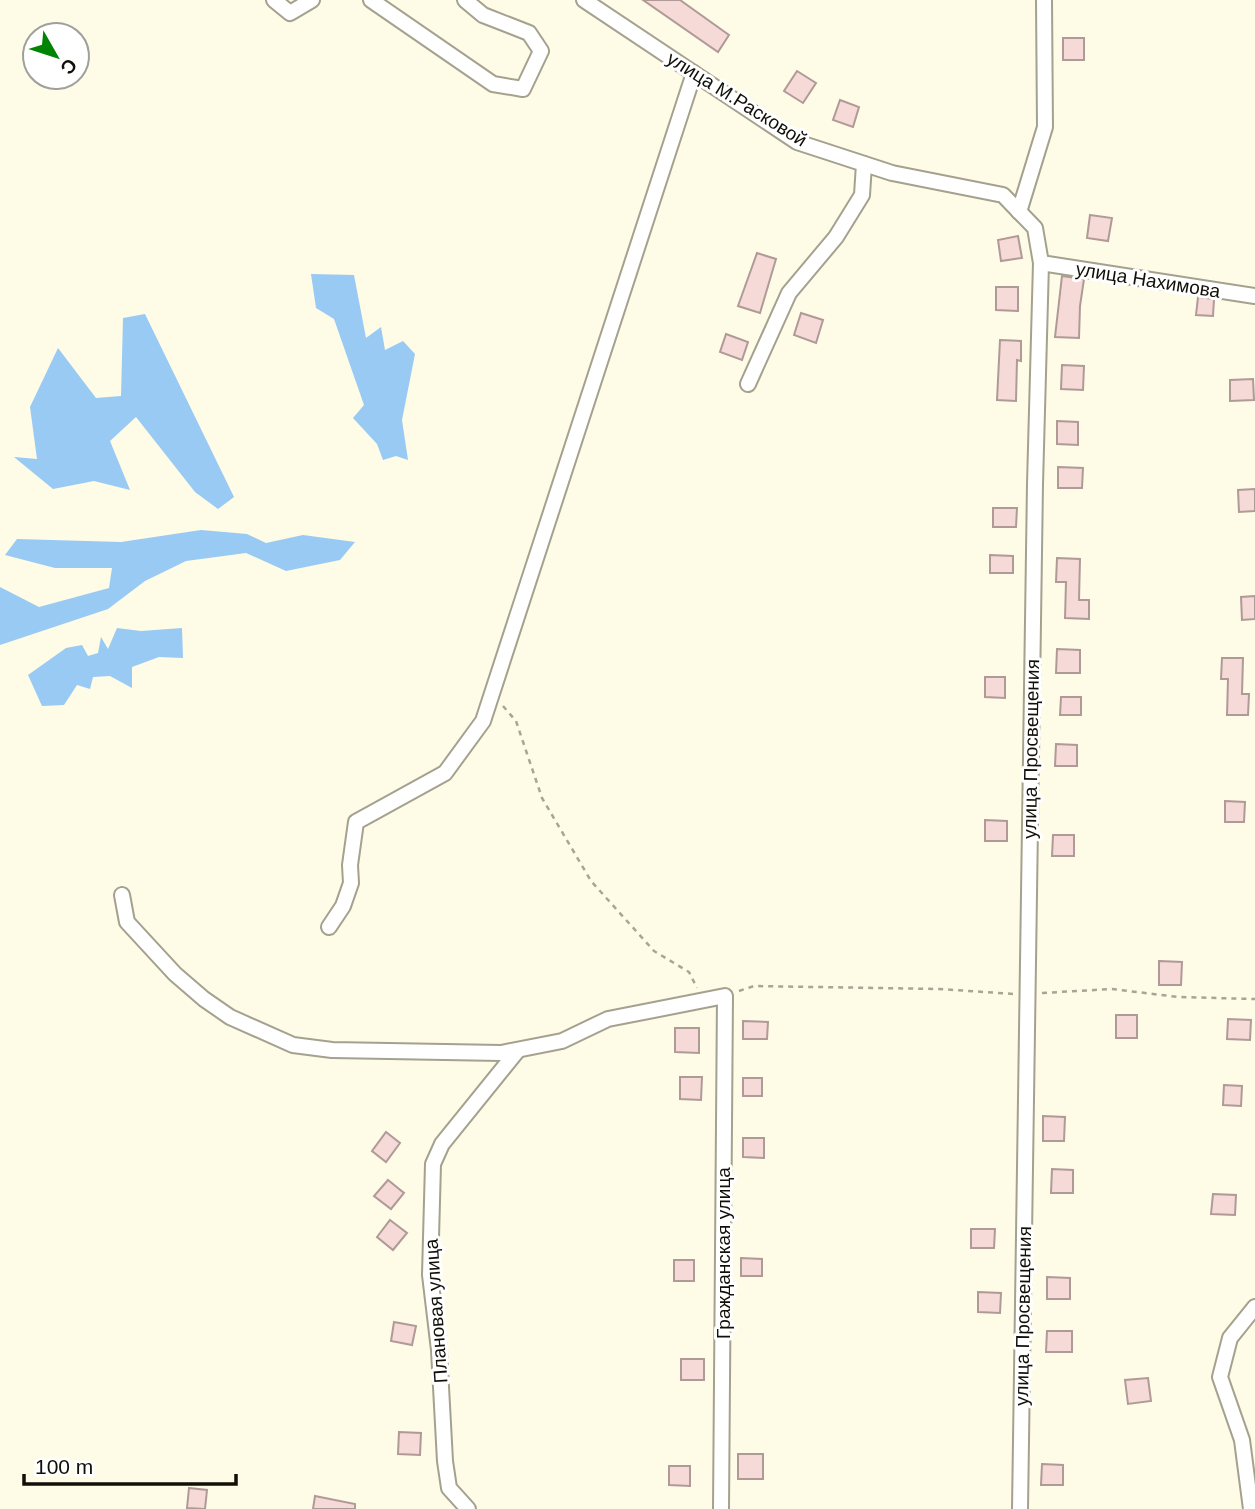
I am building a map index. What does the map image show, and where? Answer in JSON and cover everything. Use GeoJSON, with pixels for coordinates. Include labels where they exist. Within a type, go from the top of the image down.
{"type":"FeatureCollection","features":[{"type":"Feature","properties":{"kind":"street"},"geometry":{"type":"LineString","coordinates":[[274,0],[290,13],[312,0]]}},
{"type":"Feature","properties":{"kind":"street"},"geometry":{"type":"LineString","coordinates":[[371,0],[493,84],[523,89],[541,51],[529,33],[483,15],[465,0]]}},
{"type":"Feature","properties":{"kind":"street","name":"улица М.Расковой"},"geometry":{"type":"LineString","coordinates":[[584,0],[797,142],[892,173],[1003,195],[1019,212]]}},
{"type":"Feature","properties":{"kind":"street"},"geometry":{"type":"LineString","coordinates":[[1019,212],[1045,127],[1044,0]]}},
{"type":"Feature","properties":{"kind":"street"},"geometry":{"type":"LineString","coordinates":[[330,927],[343,906],[351,883],[350,865],[356,822],[445,773],[483,721],[694,73]]}},
{"type":"Feature","properties":{"kind":"street"},"geometry":{"type":"LineString","coordinates":[[748,384],[789,293],[836,237],[862,195],[864,164]]}},
{"type":"Feature","properties":{"kind":"street","name":"улица Просвещения"},"geometry":{"type":"LineString","coordinates":[[1019,212],[1035,229],[1041,264],[1020,1509]]}},
{"type":"Feature","properties":{"kind":"street","name":"улица Нахимова"},"geometry":{"type":"LineString","coordinates":[[1041,264],[1255,296]]}},
{"type":"Feature","properties":{"kind":"street"},"geometry":{"type":"LineString","coordinates":[[122,895],[127,922],[175,974],[230,1017],[293,1045],[332,1050],[501,1053],[562,1041],[608,1019],[725,996]]}},
{"type":"Feature","properties":{"kind":"street","name":"Гражданская улица"},"geometry":{"type":"LineString","coordinates":[[721,1509],[725,996]]}},
{"type":"Feature","properties":{"kind":"street","name":"Плановая улица"},"geometry":{"type":"LineString","coordinates":[[468,1509],[449,1488],[445,1461],[439,1350],[430,1275],[433,1164],[442,1144],[518,1050]]}},
{"type":"Feature","properties":{"kind":"street"},"geometry":{"type":"LineString","coordinates":[[1251,1509],[1242,1440],[1220,1377],[1230,1338],[1255,1307]]}},
{"type":"Feature","properties":{"kind":"path"},"geometry":{"type":"LineString","coordinates":[[492,694],[516,720],[542,798],[590,881],[654,951],[689,972],[702,1000]]}},
{"type":"Feature","properties":{"kind":"path"},"geometry":{"type":"LineString","coordinates":[[725,996],[754,986],[939,989],[1028,994],[1112,989],[1178,997],[1255,999]]}},
{"type":"Feature","properties":{"kind":"water"},"geometry":{"type":"Polygon","coordinates":[[[311,274],[354,275],[366,338],[381,327],[385,350],[403,341],[415,354],[402,420],[408,460],[396,456],[383,460],[377,444],[353,418],[364,405],[334,319],[316,308],[311,274]]]}},
{"type":"Feature","properties":{"kind":"water"},"geometry":{"type":"Polygon","coordinates":[[[145,314],[234,497],[218,509],[195,492],[136,417],[110,441],[130,490],[94,481],[53,489],[14,457],[37,459],[30,407],[58,348],[96,398],[121,396],[123,318],[145,314]]]}},
{"type":"Feature","properties":{"kind":"water"},"geometry":{"type":"Polygon","coordinates":[[[201,530],[247,534],[266,543],[303,535],[355,542],[340,560],[286,571],[246,553],[186,561],[145,581],[108,609],[0,645],[0,587],[39,607],[109,588],[112,568],[55,568],[5,555],[17,539],[121,542],[201,530]]]}},
{"type":"Feature","properties":{"kind":"water"},"geometry":{"type":"Polygon","coordinates":[[[117,628],[141,631],[182,628],[183,658],[159,657],[132,667],[132,688],[110,676],[93,677],[90,689],[77,685],[64,705],[42,706],[28,675],[66,648],[82,645],[88,656],[98,653],[101,637],[108,649],[117,628]]]}},
{"type":"Feature","properties":{"kind":"building"},"geometry":{"type":"Polygon","coordinates":[[[643,0],[680,0],[729,35],[718,52],[643,0]]]}},
{"type":"Feature","properties":{"kind":"building"},"geometry":{"type":"Polygon","coordinates":[[[1063,38],[1084,38],[1084,60],[1063,60],[1063,38]]]}},
{"type":"Feature","properties":{"kind":"building"},"geometry":{"type":"Polygon","coordinates":[[[797,71],[816,83],[803,103],[784,91],[797,71]]]}},
{"type":"Feature","properties":{"kind":"building"},"geometry":{"type":"Polygon","coordinates":[[[840,100],[859,107],[853,127],[833,120],[840,100]]]}},
{"type":"Feature","properties":{"kind":"building"},"geometry":{"type":"Polygon","coordinates":[[[1090,215],[1112,218],[1108,241],[1087,238],[1090,215]]]}},
{"type":"Feature","properties":{"kind":"building"},"geometry":{"type":"Polygon","coordinates":[[[1018,236],[1022,258],[1001,261],[998,240],[1018,236]]]}},
{"type":"Feature","properties":{"kind":"building"},"geometry":{"type":"Polygon","coordinates":[[[757,253],[776,259],[760,313],[738,306],[757,253]]]}},
{"type":"Feature","properties":{"kind":"building"},"geometry":{"type":"Polygon","coordinates":[[[1062,276],[1084,279],[1079,338],[1055,337],[1062,276]]]}},
{"type":"Feature","properties":{"kind":"building"},"geometry":{"type":"Polygon","coordinates":[[[996,287],[1018,287],[1018,311],[996,310],[996,287]]]}},
{"type":"Feature","properties":{"kind":"building"},"geometry":{"type":"Polygon","coordinates":[[[1198,297],[1214,299],[1213,316],[1196,315],[1198,297]]]}},
{"type":"Feature","properties":{"kind":"building"},"geometry":{"type":"Polygon","coordinates":[[[801,313],[823,320],[816,343],[794,335],[801,313]]]}},
{"type":"Feature","properties":{"kind":"building"},"geometry":{"type":"Polygon","coordinates":[[[726,334],[748,342],[742,360],[720,352],[726,334]]]}},
{"type":"Feature","properties":{"kind":"building"},"geometry":{"type":"Polygon","coordinates":[[[1000,340],[1021,341],[1021,361],[1017,360],[1016,401],[997,400],[1000,340]]]}},
{"type":"Feature","properties":{"kind":"building"},"geometry":{"type":"Polygon","coordinates":[[[1062,365],[1084,366],[1083,390],[1061,389],[1062,365]]]}},
{"type":"Feature","properties":{"kind":"building"},"geometry":{"type":"Polygon","coordinates":[[[1253,379],[1254,400],[1230,401],[1230,380],[1253,379]]]}},
{"type":"Feature","properties":{"kind":"building"},"geometry":{"type":"Polygon","coordinates":[[[1057,421],[1078,422],[1078,445],[1057,444],[1057,421]]]}},
{"type":"Feature","properties":{"kind":"building"},"geometry":{"type":"Polygon","coordinates":[[[1058,467],[1083,468],[1082,488],[1058,488],[1058,467]]]}},
{"type":"Feature","properties":{"kind":"building"},"geometry":{"type":"Polygon","coordinates":[[[1255,489],[1255,511],[1239,512],[1238,490],[1255,489]]]}},
{"type":"Feature","properties":{"kind":"building"},"geometry":{"type":"Polygon","coordinates":[[[993,508],[1017,508],[1016,527],[993,527],[993,508]]]}},
{"type":"Feature","properties":{"kind":"building"},"geometry":{"type":"Polygon","coordinates":[[[990,555],[1013,556],[1013,573],[990,573],[990,555]]]}},
{"type":"Feature","properties":{"kind":"building"},"geometry":{"type":"Polygon","coordinates":[[[1057,558],[1080,559],[1079,600],[1089,600],[1089,619],[1065,618],[1066,582],[1056,582],[1057,558]]]}},
{"type":"Feature","properties":{"kind":"building"},"geometry":{"type":"Polygon","coordinates":[[[1255,596],[1255,619],[1242,620],[1241,597],[1255,596]]]}},
{"type":"Feature","properties":{"kind":"building"},"geometry":{"type":"Polygon","coordinates":[[[1057,649],[1080,650],[1080,673],[1056,673],[1057,649]]]}},
{"type":"Feature","properties":{"kind":"building"},"geometry":{"type":"Polygon","coordinates":[[[1222,658],[1243,658],[1242,694],[1249,694],[1248,715],[1227,715],[1228,679],[1221,679],[1222,658]]]}},
{"type":"Feature","properties":{"kind":"building"},"geometry":{"type":"Polygon","coordinates":[[[985,677],[1005,677],[1005,698],[985,697],[985,677]]]}},
{"type":"Feature","properties":{"kind":"building"},"geometry":{"type":"Polygon","coordinates":[[[1061,697],[1081,697],[1081,715],[1060,715],[1061,697]]]}},
{"type":"Feature","properties":{"kind":"building"},"geometry":{"type":"Polygon","coordinates":[[[1056,744],[1077,745],[1077,766],[1055,766],[1056,744]]]}},
{"type":"Feature","properties":{"kind":"building"},"geometry":{"type":"Polygon","coordinates":[[[1225,801],[1245,802],[1244,822],[1225,822],[1225,801]]]}},
{"type":"Feature","properties":{"kind":"building"},"geometry":{"type":"Polygon","coordinates":[[[985,820],[1007,821],[1007,841],[985,841],[985,820]]]}},
{"type":"Feature","properties":{"kind":"building"},"geometry":{"type":"Polygon","coordinates":[[[1053,835],[1074,835],[1074,856],[1052,856],[1053,835]]]}},
{"type":"Feature","properties":{"kind":"building"},"geometry":{"type":"Polygon","coordinates":[[[1159,961],[1182,962],[1181,985],[1159,985],[1159,961]]]}},
{"type":"Feature","properties":{"kind":"building"},"geometry":{"type":"Polygon","coordinates":[[[1116,1015],[1137,1015],[1137,1038],[1116,1038],[1116,1015]]]}},
{"type":"Feature","properties":{"kind":"building"},"geometry":{"type":"Polygon","coordinates":[[[1228,1019],[1251,1020],[1250,1040],[1227,1039],[1228,1019]]]}},
{"type":"Feature","properties":{"kind":"building"},"geometry":{"type":"Polygon","coordinates":[[[743,1021],[768,1022],[767,1039],[743,1039],[743,1021]]]}},
{"type":"Feature","properties":{"kind":"building"},"geometry":{"type":"Polygon","coordinates":[[[675,1028],[699,1028],[699,1053],[675,1052],[675,1028]]]}},
{"type":"Feature","properties":{"kind":"building"},"geometry":{"type":"Polygon","coordinates":[[[680,1077],[702,1077],[701,1100],[680,1099],[680,1077]]]}},
{"type":"Feature","properties":{"kind":"building"},"geometry":{"type":"Polygon","coordinates":[[[743,1078],[762,1078],[762,1096],[743,1096],[743,1078]]]}},
{"type":"Feature","properties":{"kind":"building"},"geometry":{"type":"Polygon","coordinates":[[[1224,1085],[1242,1086],[1241,1106],[1223,1105],[1224,1085]]]}},
{"type":"Feature","properties":{"kind":"building"},"geometry":{"type":"Polygon","coordinates":[[[1043,1116],[1065,1117],[1064,1141],[1043,1141],[1043,1116]]]}},
{"type":"Feature","properties":{"kind":"building"},"geometry":{"type":"Polygon","coordinates":[[[386,1132],[400,1143],[386,1162],[372,1151],[386,1132]]]}},
{"type":"Feature","properties":{"kind":"building"},"geometry":{"type":"Polygon","coordinates":[[[743,1138],[764,1138],[764,1158],[743,1157],[743,1138]]]}},
{"type":"Feature","properties":{"kind":"building"},"geometry":{"type":"Polygon","coordinates":[[[1052,1169],[1073,1170],[1073,1193],[1051,1193],[1052,1169]]]}},
{"type":"Feature","properties":{"kind":"building"},"geometry":{"type":"Polygon","coordinates":[[[388,1180],[404,1193],[391,1209],[374,1196],[388,1180]]]}},
{"type":"Feature","properties":{"kind":"building"},"geometry":{"type":"Polygon","coordinates":[[[1213,1194],[1236,1195],[1235,1215],[1211,1214],[1213,1194]]]}},
{"type":"Feature","properties":{"kind":"building"},"geometry":{"type":"Polygon","coordinates":[[[390,1220],[407,1233],[393,1250],[377,1237],[390,1220]]]}},
{"type":"Feature","properties":{"kind":"building"},"geometry":{"type":"Polygon","coordinates":[[[971,1229],[995,1229],[994,1248],[971,1248],[971,1229]]]}},
{"type":"Feature","properties":{"kind":"building"},"geometry":{"type":"Polygon","coordinates":[[[741,1258],[762,1259],[762,1276],[741,1276],[741,1258]]]}},
{"type":"Feature","properties":{"kind":"building"},"geometry":{"type":"Polygon","coordinates":[[[674,1260],[694,1260],[694,1281],[674,1281],[674,1260]]]}},
{"type":"Feature","properties":{"kind":"building"},"geometry":{"type":"Polygon","coordinates":[[[1047,1277],[1070,1278],[1070,1299],[1047,1299],[1047,1277]]]}},
{"type":"Feature","properties":{"kind":"building"},"geometry":{"type":"Polygon","coordinates":[[[978,1292],[1001,1293],[1000,1313],[978,1312],[978,1292]]]}},
{"type":"Feature","properties":{"kind":"building"},"geometry":{"type":"Polygon","coordinates":[[[394,1322],[416,1326],[412,1345],[391,1341],[394,1322]]]}},
{"type":"Feature","properties":{"kind":"building"},"geometry":{"type":"Polygon","coordinates":[[[1047,1331],[1072,1331],[1072,1352],[1046,1352],[1047,1331]]]}},
{"type":"Feature","properties":{"kind":"building"},"geometry":{"type":"Polygon","coordinates":[[[681,1359],[704,1359],[704,1380],[681,1380],[681,1359]]]}},
{"type":"Feature","properties":{"kind":"building"},"geometry":{"type":"Polygon","coordinates":[[[1148,1378],[1151,1401],[1128,1404],[1125,1380],[1148,1378]]]}},
{"type":"Feature","properties":{"kind":"building"},"geometry":{"type":"Polygon","coordinates":[[[399,1432],[421,1433],[420,1455],[398,1454],[399,1432]]]}},
{"type":"Feature","properties":{"kind":"building"},"geometry":{"type":"Polygon","coordinates":[[[738,1454],[763,1454],[763,1479],[738,1479],[738,1454]]]}},
{"type":"Feature","properties":{"kind":"building"},"geometry":{"type":"Polygon","coordinates":[[[1042,1464],[1063,1465],[1063,1485],[1041,1485],[1042,1464]]]}},
{"type":"Feature","properties":{"kind":"building"},"geometry":{"type":"Polygon","coordinates":[[[669,1466],[690,1466],[690,1486],[669,1485],[669,1466]]]}},
{"type":"Feature","properties":{"kind":"building"},"geometry":{"type":"Polygon","coordinates":[[[189,1488],[207,1490],[205,1509],[187,1508],[189,1488]]]}},
{"type":"Feature","properties":{"kind":"building"},"geometry":{"type":"Polygon","coordinates":[[[315,1496],[355,1504],[355,1509],[313,1509],[315,1496]]]}}]}
